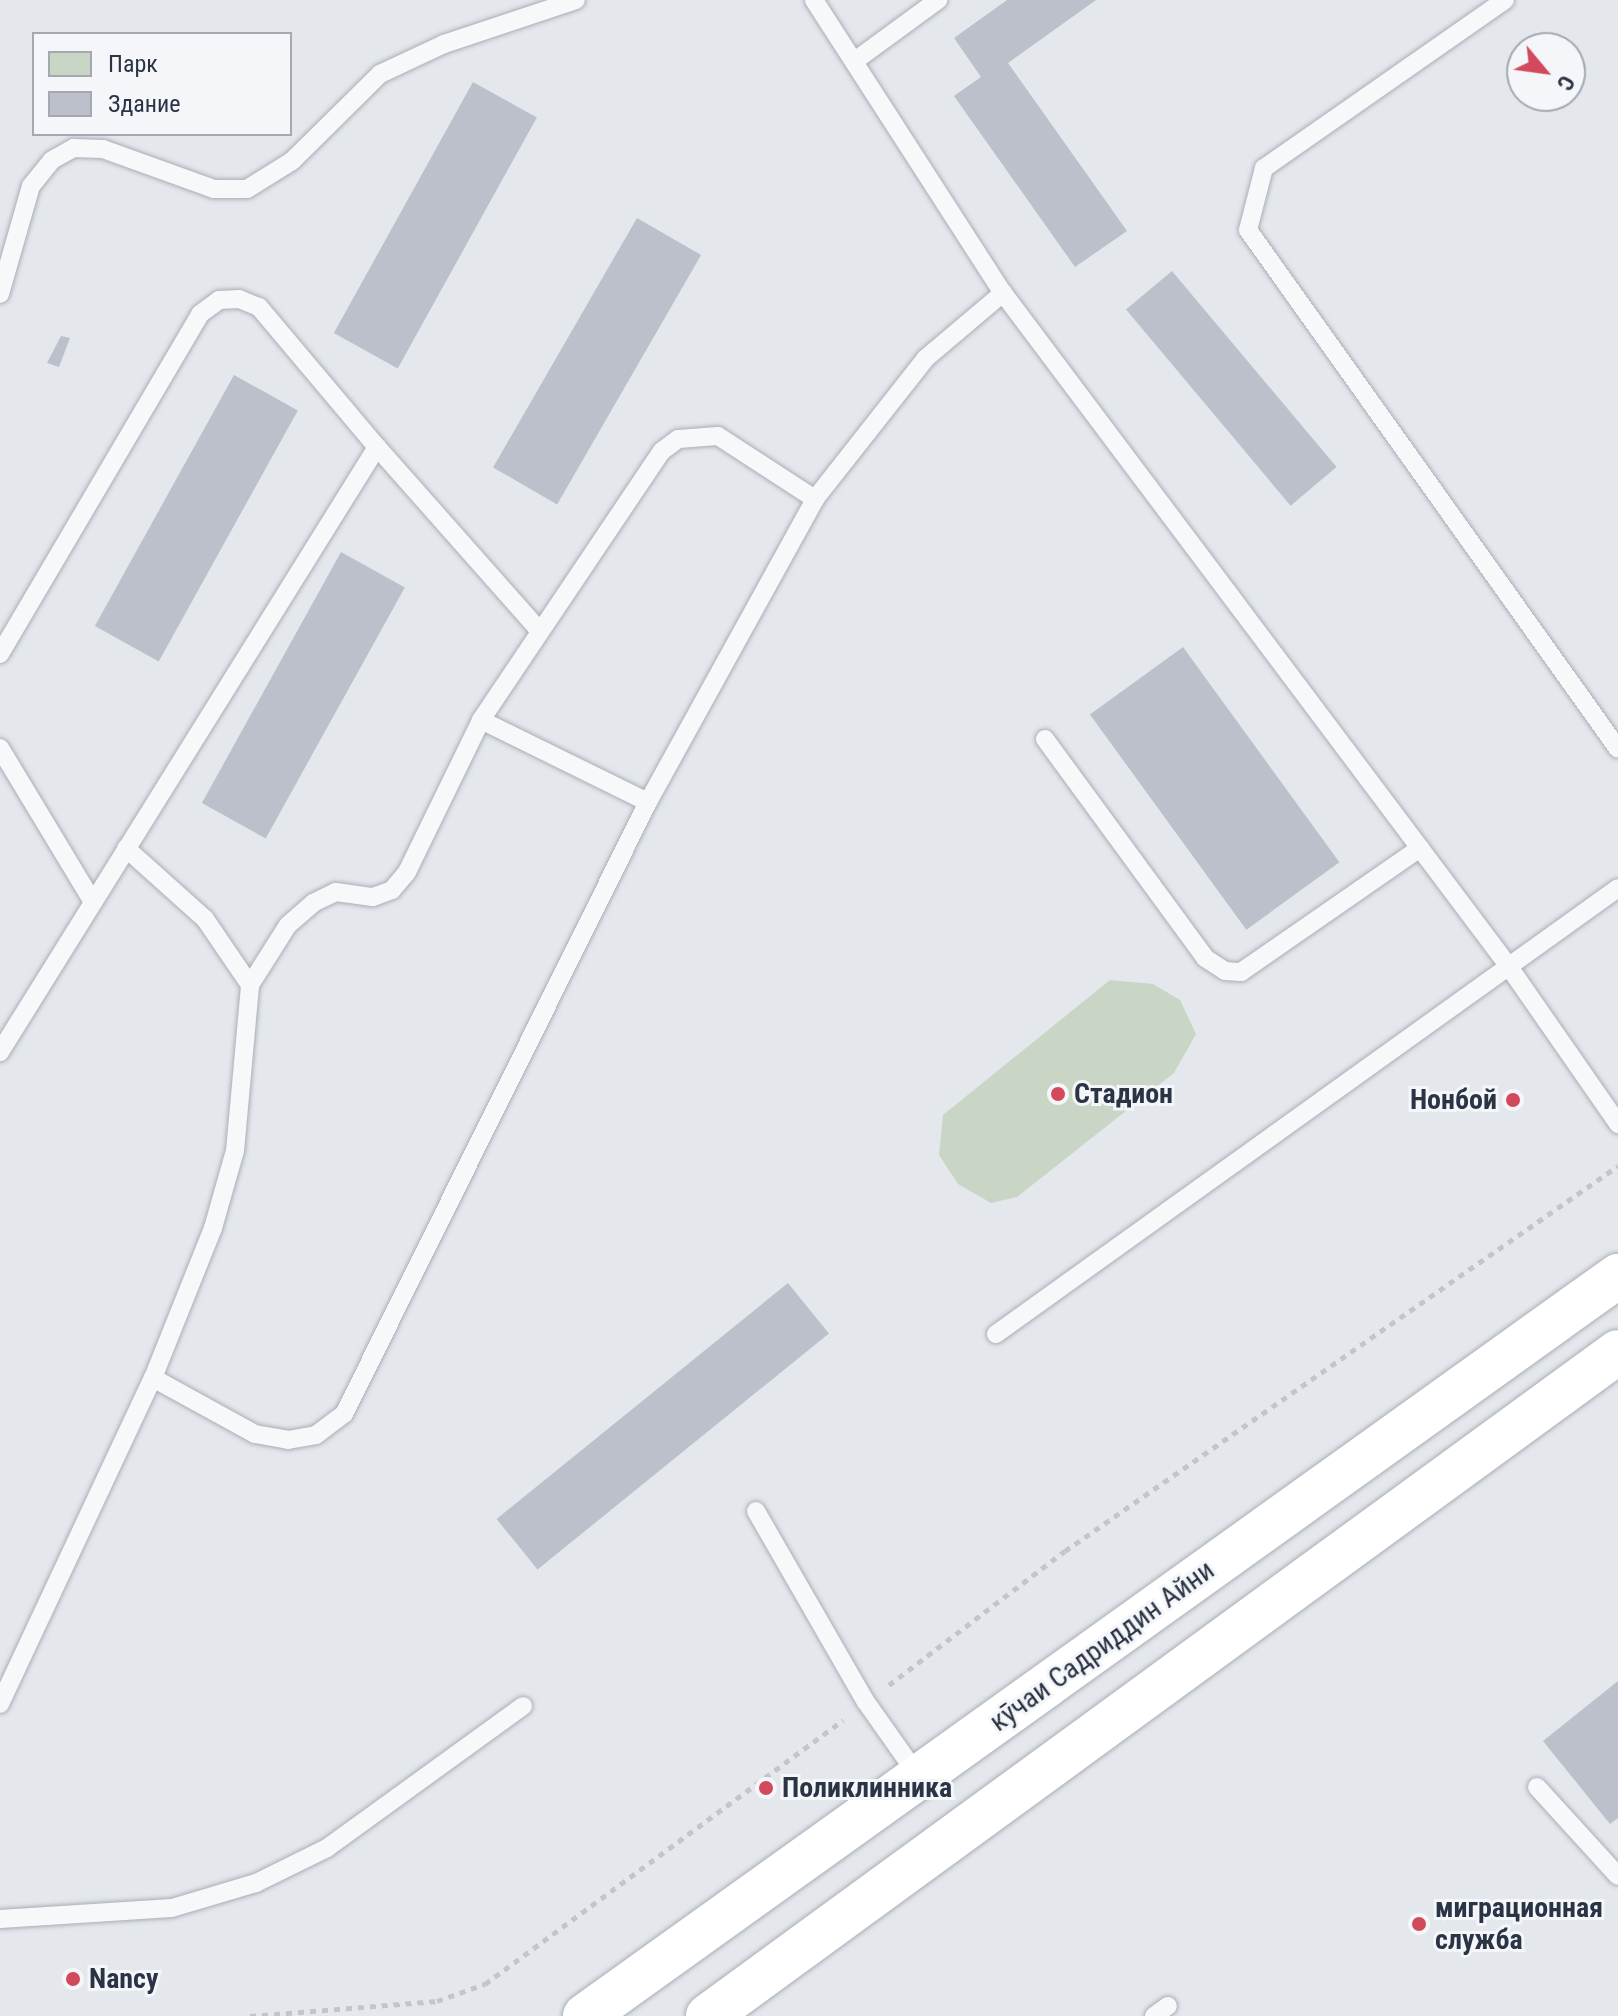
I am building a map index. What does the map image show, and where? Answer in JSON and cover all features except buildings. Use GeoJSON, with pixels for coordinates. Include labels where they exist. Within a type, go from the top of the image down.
{"type":"FeatureCollection","features":[{"type":"Feature","properties":{"kind":"highway","name":"кӯчаи Садриддин Айни"},"geometry":{"type":"LineString","coordinates":[[585,2016],[1618,1276]]}},
{"type":"Feature","properties":{"kind":"highway"},"geometry":{"type":"LineString","coordinates":[[708,2016],[1618,1352]]}},
{"type":"Feature","properties":{"kind":"lane"},"geometry":{"type":"LineString","coordinates":[[0,294],[31,186],[52,160],[74,148],[103,149],[214,189],[247,189],[292,161],[380,74],[444,44],[576,0]]}},
{"type":"Feature","properties":{"kind":"lane"},"geometry":{"type":"LineString","coordinates":[[814,0],[856,60],[1003,293],[1507,964],[1618,1124]]}},
{"type":"Feature","properties":{"kind":"lane"},"geometry":{"type":"LineString","coordinates":[[856,60],[938,0]]}},
{"type":"Feature","properties":{"kind":"lane"},"geometry":{"type":"LineString","coordinates":[[1505,0],[1264,168],[1248,230],[1618,749]]}},
{"type":"Feature","properties":{"kind":"lane"},"geometry":{"type":"LineString","coordinates":[[153,1378],[255,1434],[288,1440],[316,1435],[344,1414],[648,802],[815,499],[926,358],[1003,293]]}},
{"type":"Feature","properties":{"kind":"lane"},"geometry":{"type":"LineString","coordinates":[[0,654],[200,314],[219,300],[239,299],[259,307],[377,447],[538,629]]}},
{"type":"Feature","properties":{"kind":"lane"},"geometry":{"type":"LineString","coordinates":[[0,1704],[153,1378],[213,1228],[235,1151],[250,985],[288,925],[313,903],[336,892],[373,897],[392,890],[407,872],[481,720],[538,629],[662,451],[678,439],[718,436],[815,499]]}},
{"type":"Feature","properties":{"kind":"lane"},"geometry":{"type":"LineString","coordinates":[[0,1052],[377,447]]}},
{"type":"Feature","properties":{"kind":"lane"},"geometry":{"type":"LineString","coordinates":[[481,720],[648,802]]}},
{"type":"Feature","properties":{"kind":"lane"},"geometry":{"type":"LineString","coordinates":[[1045,739],[1205,958],[1225,971],[1241,972],[1420,848]]}},
{"type":"Feature","properties":{"kind":"lane"},"geometry":{"type":"LineString","coordinates":[[0,748],[93,902]]}},
{"type":"Feature","properties":{"kind":"lane"},"geometry":{"type":"LineString","coordinates":[[126,848],[205,919],[250,985]]}},
{"type":"Feature","properties":{"kind":"lane"},"geometry":{"type":"LineString","coordinates":[[996,1334],[1507,964],[1618,888]]}},
{"type":"Feature","properties":{"kind":"lane"},"geometry":{"type":"LineString","coordinates":[[756,1511],[866,1702],[919,1777]]}},
{"type":"Feature","properties":{"kind":"lane"},"geometry":{"type":"LineString","coordinates":[[0,1919],[172,1908],[256,1883],[327,1848],[523,1706]]}},
{"type":"Feature","properties":{"kind":"lane"},"geometry":{"type":"LineString","coordinates":[[1537,1787],[1618,1876]]}},
{"type":"Feature","properties":{"kind":"path"},"geometry":{"type":"LineString","coordinates":[[250,2016],[437,2001],[485,1984],[1065,1551],[1618,1166]]}},
{"type":"Feature","properties":{"kind":"green space","name":"Стадион"},"geometry":{"type":"Polygon","coordinates":[[[1110,980],[1153,984],[1180,1000],[1196,1034],[1174,1073],[1017,1197],[991,1203],[958,1184],[939,1155],[943,1115],[1110,980]]]}},
{"type":"Feature","properties":{"kind":"place","name":"Стадион"},"geometry":{"type":"Point","coordinates":[1058,1094]}},
{"type":"Feature","properties":{"kind":"place","name":"Нонбой"},"geometry":{"type":"Point","coordinates":[1513,1100]}},
{"type":"Feature","properties":{"kind":"place","name":"Поликлинника"},"geometry":{"type":"Point","coordinates":[766,1788]}},
{"type":"Feature","properties":{"kind":"place","name":"миграционная служба"},"geometry":{"type":"Point","coordinates":[1419,1924]}},
{"type":"Feature","properties":{"kind":"place","name":"Nancy"},"geometry":{"type":"Point","coordinates":[73,1979]}}]}
